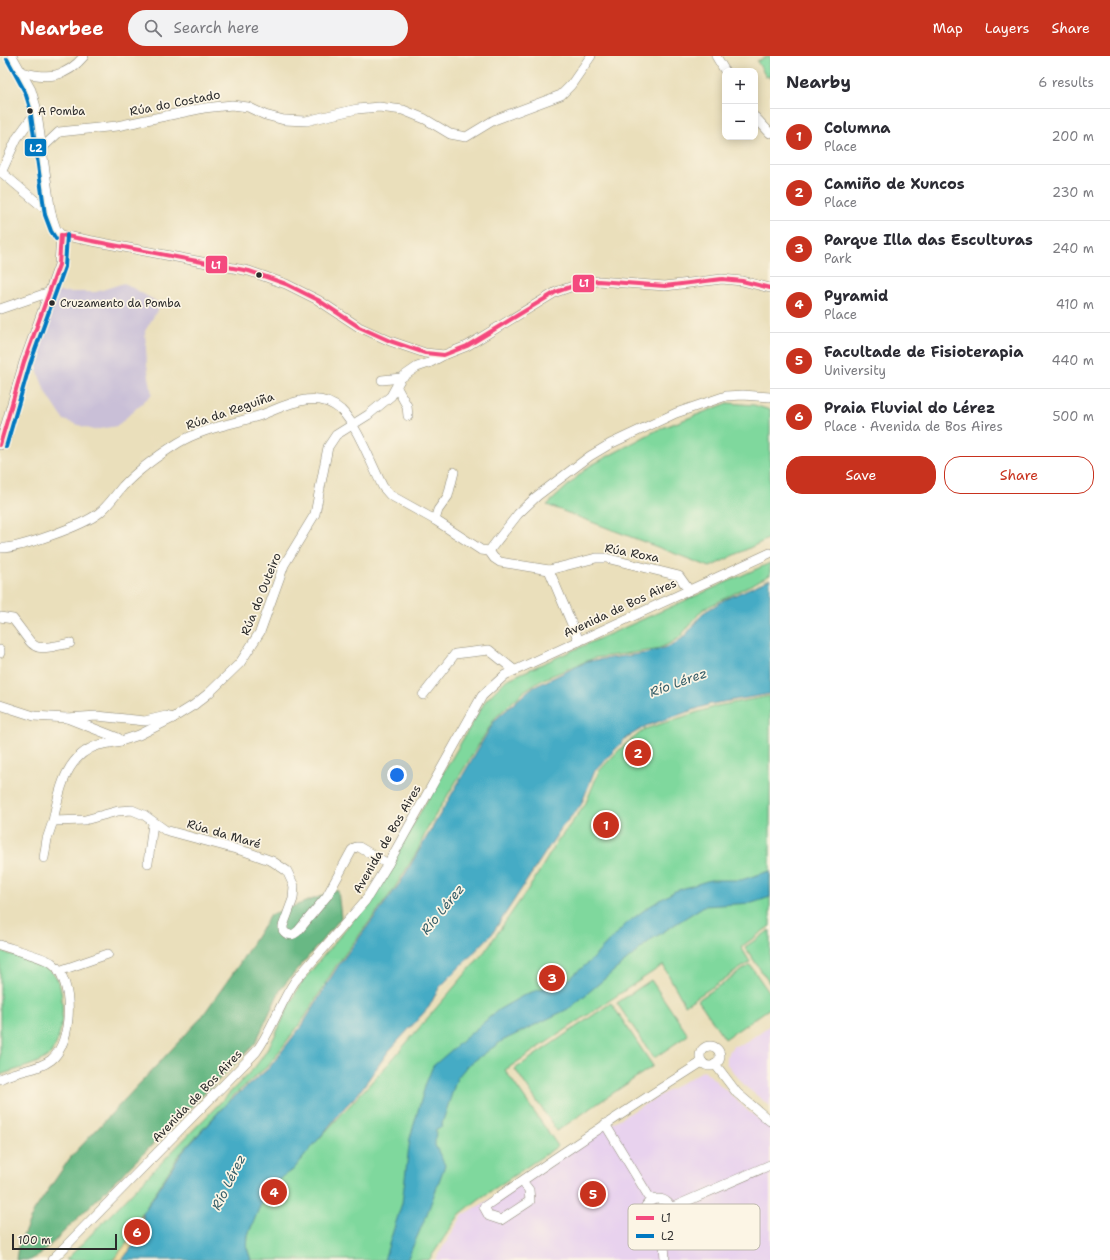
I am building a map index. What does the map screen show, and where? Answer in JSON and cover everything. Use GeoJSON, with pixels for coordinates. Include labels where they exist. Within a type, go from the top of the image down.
{"type":"FeatureCollection","features":[{"type":"Feature","properties":{"kind":"street"},"geometry":{"type":"LineString","coordinates":[[12,56],[31,90],[42,148],[51,214],[56,229],[61,235],[249,271],[286,284],[318,300],[359,326],[390,340],[425,353],[444,355]]}},
{"type":"Feature","properties":{"kind":"street"},"geometry":{"type":"LineString","coordinates":[[21,72],[43,77],[53,76],[76,67],[84,56]]}},
{"type":"Feature","properties":{"kind":"street","name":"Rúa do Costado"},"geometry":{"type":"LineString","coordinates":[[42,148],[59,132],[117,126],[204,108],[232,105],[248,107],[265,115],[284,120],[306,121],[357,109],[379,107],[403,110],[425,119],[450,134],[466,138],[494,120],[561,95],[571,85],[591,56]]}},
{"type":"Feature","properties":{"kind":"street"},"geometry":{"type":"LineString","coordinates":[[716,56],[723,68]]}},
{"type":"Feature","properties":{"kind":"street"},"geometry":{"type":"LineString","coordinates":[[36,112],[17,138],[1,172],[51,214]]}},
{"type":"Feature","properties":{"kind":"street"},"geometry":{"type":"LineString","coordinates":[[758,120],[769,130]]}},
{"type":"Feature","properties":{"kind":"street"},"geometry":{"type":"LineString","coordinates":[[0,445],[24,362],[59,265],[61,235]]}},
{"type":"Feature","properties":{"kind":"street"},"geometry":{"type":"LineString","coordinates":[[382,380],[401,378],[417,367],[467,346],[556,292],[579,284],[598,281],[665,286],[722,279],[742,281],[770,288]]}},
{"type":"Feature","properties":{"kind":"street"},"geometry":{"type":"LineString","coordinates":[[0,309],[50,292]]}},
{"type":"Feature","properties":{"kind":"street","name":"Rúa do Outeiro"},"geometry":{"type":"LineString","coordinates":[[67,718],[97,716],[145,721],[166,716],[173,718],[210,693],[240,663],[255,641],[265,621],[284,565],[315,514],[328,447],[336,435],[391,396],[397,388],[401,378]]}},
{"type":"Feature","properties":{"kind":"street"},"geometry":{"type":"LineString","coordinates":[[397,388],[407,406],[408,416]]}},
{"type":"Feature","properties":{"kind":"street"},"geometry":{"type":"LineString","coordinates":[[489,551],[518,514],[537,496],[590,456],[610,444],[676,413],[726,396],[743,395],[770,397]]}},
{"type":"Feature","properties":{"kind":"street","name":"Rúa da Reguiña"},"geometry":{"type":"LineString","coordinates":[[0,548],[9,549],[93,517],[104,509],[124,485],[157,457],[180,442],[210,429],[263,414],[302,399],[314,399],[333,405]]}},
{"type":"Feature","properties":{"kind":"street","name":"Rúa Roxa"},"geometry":{"type":"LineString","coordinates":[[333,405],[341,411],[352,425],[383,487],[390,494],[435,520],[481,550],[489,551],[494,558],[500,562],[549,570],[596,558],[606,558],[679,576],[689,590]]}},
{"type":"Feature","properties":{"kind":"street"},"geometry":{"type":"LineString","coordinates":[[435,520],[438,510],[448,496],[454,472]]}},
{"type":"Feature","properties":{"kind":"street","name":"Avenida de Bos Aires"},"geometry":{"type":"LineString","coordinates":[[52,1260],[252,1057],[265,1039],[286,995],[295,981],[365,901],[388,864],[482,696],[505,675],[514,670],[770,553]]}},
{"type":"Feature","properties":{"kind":"street"},"geometry":{"type":"LineString","coordinates":[[549,570],[579,640]]}},
{"type":"Feature","properties":{"kind":"street"},"geometry":{"type":"LineString","coordinates":[[0,617],[13,619],[33,646],[42,649],[70,643]]}},
{"type":"Feature","properties":{"kind":"street"},"geometry":{"type":"LineString","coordinates":[[423,695],[455,654],[489,650],[514,670]]}},
{"type":"Feature","properties":{"kind":"street"},"geometry":{"type":"LineString","coordinates":[[0,705],[34,716],[67,718],[118,738],[120,741]]}},
{"type":"Feature","properties":{"kind":"street"},"geometry":{"type":"LineString","coordinates":[[44,858],[47,838],[53,821],[60,786],[71,766],[93,748],[139,735],[173,718]]}},
{"type":"Feature","properties":{"kind":"street","name":"Rúa da Maré"},"geometry":{"type":"LineString","coordinates":[[53,821],[85,820],[128,809],[144,815],[153,824],[170,832],[247,852],[272,861],[280,865],[289,874],[294,886],[294,896],[283,926],[285,933],[290,935],[298,931],[327,896],[354,848],[359,846],[388,864]]}},
{"type":"Feature","properties":{"kind":"street"},"geometry":{"type":"LineString","coordinates":[[148,863],[153,824]]}},
{"type":"Feature","properties":{"kind":"street"},"geometry":{"type":"LineString","coordinates":[[0,945],[51,962],[65,981],[68,1004],[65,1036],[62,1045],[51,1061],[0,1079]]}},
{"type":"Feature","properties":{"kind":"street"},"geometry":{"type":"LineString","coordinates":[[59,971],[108,954]]}},
{"type":"Feature","properties":{"kind":"street"},"geometry":{"type":"LineString","coordinates":[[712,1046],[719,1053],[719,1059],[715,1064],[709,1066],[702,1062],[700,1057],[701,1051],[705,1047],[712,1046]]}},
{"type":"Feature","properties":{"kind":"street"},"geometry":{"type":"LineString","coordinates":[[522,1181],[529,1190],[530,1201],[501,1220],[489,1216],[484,1207],[605,1124],[702,1062]]}},
{"type":"Feature","properties":{"kind":"street"},"geometry":{"type":"LineString","coordinates":[[715,1064],[737,1093],[770,1121]]}},
{"type":"Feature","properties":{"kind":"street"},"geometry":{"type":"LineString","coordinates":[[605,1124],[651,1200]]}},
{"type":"Feature","properties":{"kind":"street"},"geometry":{"type":"LineString","coordinates":[[680,1204],[770,1165]]}},
{"type":"Feature","properties":{"kind":"street"},"geometry":{"type":"LineString","coordinates":[[648,1204],[651,1200],[660,1199],[669,1204]]}},
{"type":"Feature","properties":{"kind":"street"},"geometry":{"type":"LineString","coordinates":[[664,1250],[665,1260]]}},
{"type":"Feature","properties":{"kind":"shaded area"},"geometry":{"type":"Polygon","coordinates":[[[124,283],[161,304],[145,331],[147,365],[152,394],[117,426],[93,430],[64,420],[45,391],[35,364],[50,292],[96,292],[124,283]]]}},
{"type":"Feature","properties":{"kind":"shaded area"},"geometry":{"type":"Polygon","coordinates":[[[770,1025],[770,1106],[746,1087],[726,1063],[726,1057],[733,1046],[742,1045],[770,1025]]]}},
{"type":"Feature","properties":{"kind":"shaded area"},"geometry":{"type":"Polygon","coordinates":[[[704,1070],[748,1111],[770,1127],[770,1260],[435,1260],[463,1215],[522,1181],[592,1135],[704,1070]]]}},
{"type":"Feature","properties":{"kind":"green space"},"geometry":{"type":"Polygon","coordinates":[[[770,56],[770,79],[769,76],[766,77],[757,61],[770,56]]]}},
{"type":"Feature","properties":{"kind":"green space"},"geometry":{"type":"Polygon","coordinates":[[[728,403],[754,405],[770,410],[770,538],[710,567],[547,505],[588,467],[657,430],[728,403]]]}},
{"type":"Feature","properties":{"kind":"green space"},"geometry":{"type":"Polygon","coordinates":[[[770,563],[770,575],[702,610],[679,638],[669,644],[655,650],[594,658],[539,681],[524,691],[495,718],[427,829],[418,850],[394,889],[336,966],[305,1017],[269,1065],[234,1095],[179,1155],[135,1225],[128,1242],[113,1260],[66,1260],[255,1067],[263,1057],[302,982],[367,903],[486,700],[506,680],[770,563]]]}},
{"type":"Feature","properties":{"kind":"green space"},"geometry":{"type":"Polygon","coordinates":[[[770,696],[770,926],[741,947],[750,962],[685,1005],[663,965],[505,1070],[558,1146],[479,1199],[460,1214],[429,1260],[251,1260],[247,1248],[248,1235],[261,1203],[272,1184],[293,1170],[302,1157],[390,1062],[485,951],[533,882],[557,842],[585,805],[599,771],[620,749],[645,729],[717,706],[770,696]]]}},
{"type":"Feature","properties":{"kind":"green space"},"geometry":{"type":"Polygon","coordinates":[[[338,890],[341,918],[280,990],[255,1044],[40,1255],[30,1260],[16,1260],[18,1247],[34,1211],[70,1158],[201,1018],[238,966],[270,915],[338,890]]]}},
{"type":"Feature","properties":{"kind":"green space"},"geometry":{"type":"Polygon","coordinates":[[[770,930],[770,984],[745,947],[770,930]]]}},
{"type":"Feature","properties":{"kind":"green space"},"geometry":{"type":"Polygon","coordinates":[[[0,951],[35,962],[53,973],[58,980],[61,990],[62,1015],[58,1040],[48,1056],[31,1065],[0,1075],[0,951]]]}},
{"type":"Feature","properties":{"kind":"green space"},"geometry":{"type":"Polygon","coordinates":[[[750,965],[770,994],[770,1008],[725,1039],[698,1000],[750,965]]]}},
{"type":"Feature","properties":{"kind":"green space"},"geometry":{"type":"Polygon","coordinates":[[[651,980],[688,1035],[654,1058],[617,1003],[651,980]]]}},
{"type":"Feature","properties":{"kind":"green space"},"geometry":{"type":"Polygon","coordinates":[[[611,1003],[653,1066],[557,1131],[515,1069],[611,1003]]]}},
{"type":"Feature","properties":{"kind":"sand"},"geometry":{"type":"Polygon","coordinates":[[[143,1213],[142,1228],[135,1243],[122,1260],[113,1260],[128,1242],[143,1213]]]}},
{"type":"Feature","properties":{"kind":"water","name":"Río Lérez"},"geometry":{"type":"Polygon","coordinates":[[[770,579],[770,694],[711,704],[646,726],[626,738],[594,772],[581,805],[562,827],[492,934],[439,988],[429,1007],[388,1052],[358,1094],[345,1107],[293,1170],[271,1184],[262,1201],[248,1235],[247,1248],[251,1260],[122,1260],[140,1237],[143,1226],[143,1213],[181,1154],[227,1103],[269,1068],[303,1024],[338,966],[400,883],[495,720],[530,689],[588,661],[648,653],[673,645],[685,636],[703,613],[724,600],[770,579]]]}},
{"type":"Feature","properties":{"kind":"water"},"geometry":{"type":"Polygon","coordinates":[[[770,871],[770,897],[752,903],[704,906],[652,939],[570,1008],[502,1041],[467,1066],[457,1078],[441,1127],[436,1129],[435,1145],[445,1165],[427,1214],[407,1260],[384,1260],[402,1203],[410,1138],[426,1083],[433,1066],[498,1010],[526,994],[568,980],[589,962],[627,923],[647,908],[675,891],[710,880],[741,880],[770,871]]]}},
{"type":"Feature","properties":{"kind":"transit line","name":"L2"},"geometry":{"type":"LineString","coordinates":[[7,59],[25,92],[30,108],[45,215],[51,231],[56,239]]}},
{"type":"Feature","properties":{"kind":"transit line","name":"L1"},"geometry":{"type":"LineString","coordinates":[[61,235],[249,271],[286,284],[318,300],[359,327],[390,341],[425,353],[444,355],[467,346],[556,292],[579,284],[598,281],[665,286],[722,279],[742,281],[770,288]]}},
{"type":"Feature","properties":{"kind":"transit line","name":"L1"},"geometry":{"type":"LineString","coordinates":[[0,445],[24,362],[59,265],[61,235]]}},
{"type":"Feature","properties":{"kind":"transit line","name":"L2"},"geometry":{"type":"LineString","coordinates":[[6,447],[30,364],[65,267],[67,235]]}},
{"type":"Feature","properties":{"kind":"place","name":"A Pomba"},"geometry":{"type":"Point","coordinates":[30,111]}},
{"type":"Feature","properties":{"kind":"place","name":"Cruzamento da Pomba"},"geometry":{"type":"Point","coordinates":[52,303]}},
{"type":"Feature","properties":{"kind":"place","name":"Camiño de Xuncos"},"geometry":{"type":"Point","coordinates":[638,753]}},
{"type":"Feature","properties":{"kind":"place","name":"Columna"},"geometry":{"type":"Point","coordinates":[606,825]}},
{"type":"Feature","properties":{"kind":"place","name":"Parque Illa das Esculturas"},"geometry":{"type":"Point","coordinates":[552,978]}},
{"type":"Feature","properties":{"kind":"place","name":"Pyramid"},"geometry":{"type":"Point","coordinates":[274,1192]}},
{"type":"Feature","properties":{"kind":"place","name":"Facultade de Fisioterapia"},"geometry":{"type":"Point","coordinates":[593,1194]}},
{"type":"Feature","properties":{"kind":"place","name":"Praia Fluvial do Lérez"},"geometry":{"type":"Point","coordinates":[137,1232]}}]}
